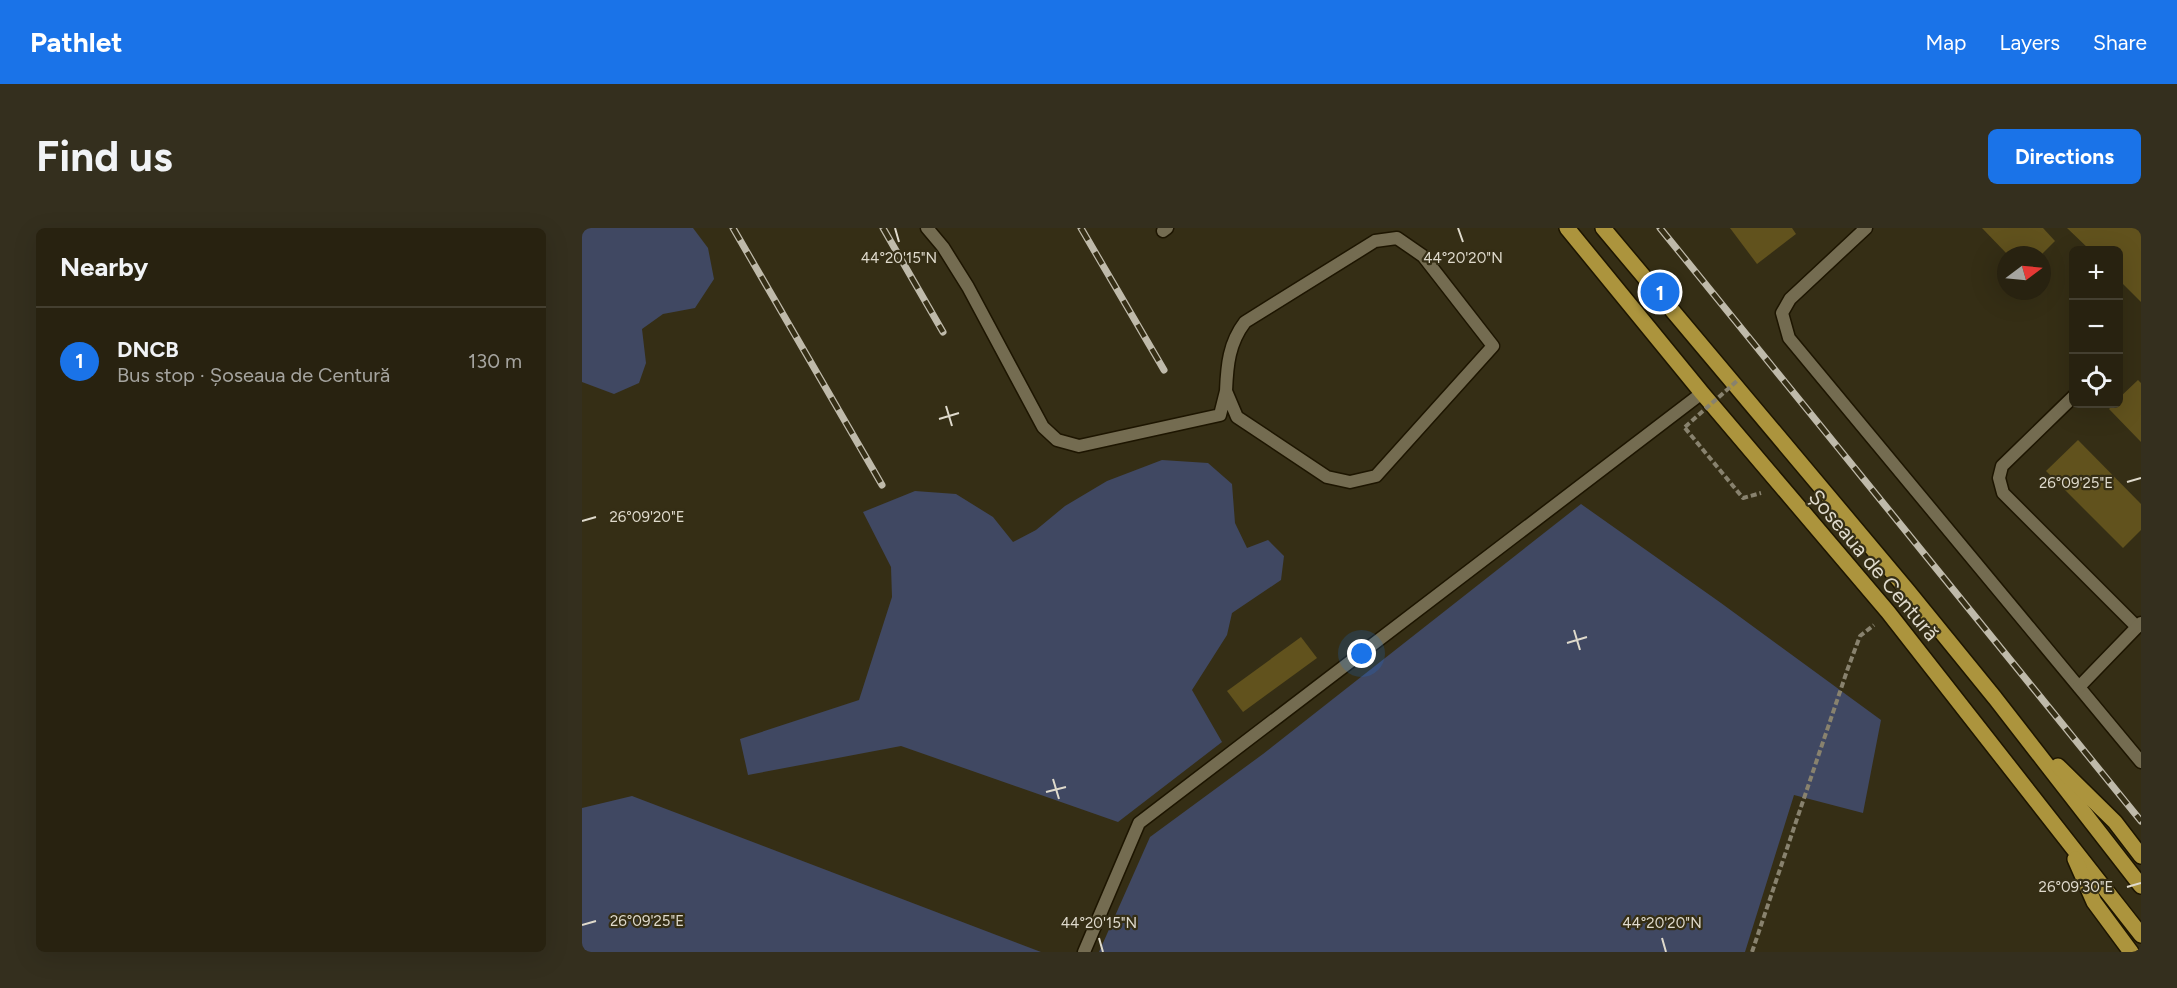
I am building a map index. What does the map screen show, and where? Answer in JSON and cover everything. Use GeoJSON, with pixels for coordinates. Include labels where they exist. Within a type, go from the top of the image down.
{"type":"FeatureCollection","features":[{"type":"Feature","properties":{"kind":"main road","name":"Șoseaua de Centură"},"geometry":{"type":"LineString","coordinates":[[1567,228],[1702,393],[1888,612],[2141,935]]}},
{"type":"Feature","properties":{"kind":"main road","name":"Șoseaua de Centură"},"geometry":{"type":"LineString","coordinates":[[1603,228],[1995,698],[2141,886]]}},
{"type":"Feature","properties":{"kind":"main road"},"geometry":{"type":"LineString","coordinates":[[1995,698],[2026,736],[2115,822],[2141,856]]}},
{"type":"Feature","properties":{"kind":"main road"},"geometry":{"type":"LineString","coordinates":[[2066,837],[2094,902],[2131,952]]}},
{"type":"Feature","properties":{"kind":"lane"},"geometry":{"type":"LineString","coordinates":[[927,228],[943,247],[968,287],[1043,427],[1057,440],[1079,446],[1220,415],[1226,391],[1228,359],[1235,335],[1245,322],[1375,241],[1397,238],[1423,256],[1493,345],[1376,476],[1350,482],[1327,477],[1237,417],[1226,391]]}},
{"type":"Feature","properties":{"kind":"lane"},"geometry":{"type":"LineString","coordinates":[[1866,228],[1790,299],[1782,314],[1789,338],[2141,762]]}},
{"type":"Feature","properties":{"kind":"lane"},"geometry":{"type":"LineString","coordinates":[[1084,952],[1139,823],[1702,393]]}},
{"type":"Feature","properties":{"kind":"lane"},"geometry":{"type":"LineString","coordinates":[[2069,400],[2002,466],[1999,478],[2003,493],[2139,625],[2079,687]]}},
{"type":"Feature","properties":{"kind":"path"},"geometry":{"type":"LineString","coordinates":[[1738,380],[1685,427],[1743,498]]}},
{"type":"Feature","properties":{"kind":"path"},"geometry":{"type":"LineString","coordinates":[[1752,952],[1860,636],[1888,612]]}},
{"type":"Feature","properties":{"kind":"shaded area"},"geometry":{"type":"Polygon","coordinates":[[[582,228],[693,228],[708,248],[714,279],[695,308],[663,314],[642,329],[646,363],[639,383],[614,394],[582,382],[582,228]]]}},
{"type":"Feature","properties":{"kind":"shaded area"},"geometry":{"type":"Polygon","coordinates":[[[1162,460],[1208,463],[1232,484],[1235,523],[1247,548],[1268,540],[1284,556],[1281,580],[1232,613],[1227,635],[1192,690],[1222,742],[1118,822],[901,746],[748,775],[740,739],[859,700],[892,597],[891,567],[863,512],[915,491],[956,494],[993,517],[1013,542],[1036,530],[1065,506],[1107,481],[1162,460]]]}},
{"type":"Feature","properties":{"kind":"shaded area"},"geometry":{"type":"Polygon","coordinates":[[[1581,504],[1881,720],[1863,813],[1794,795],[1745,952],[1099,952],[1150,837],[1263,754],[1581,504]]]}},
{"type":"Feature","properties":{"kind":"shaded area"},"geometry":{"type":"Polygon","coordinates":[[[632,796],[1041,952],[582,952],[582,808],[632,796]]]}},
{"type":"Feature","properties":{"kind":"building"},"geometry":{"type":"Polygon","coordinates":[[[1730,228],[1792,228],[1796,234],[1757,264],[1730,228]]]}},
{"type":"Feature","properties":{"kind":"building"},"geometry":{"type":"Polygon","coordinates":[[[1982,228],[2043,228],[2055,241],[2050,246],[1999,246],[1982,228]]]}},
{"type":"Feature","properties":{"kind":"building"},"geometry":{"type":"Polygon","coordinates":[[[2067,228],[2141,228],[2141,302],[2123,284],[2123,246],[2086,246],[2067,228]]]}},
{"type":"Feature","properties":{"kind":"building"},"geometry":{"type":"Polygon","coordinates":[[[2138,380],[2141,383],[2141,442],[2109,409],[2123,408],[2123,394],[2138,380]]]}},
{"type":"Feature","properties":{"kind":"building"},"geometry":{"type":"Polygon","coordinates":[[[2078,440],[2141,504],[2141,530],[2123,548],[2046,471],[2078,440]]]}},
{"type":"Feature","properties":{"kind":"building"},"geometry":{"type":"Polygon","coordinates":[[[1301,637],[1317,658],[1243,712],[1227,691],[1301,637]]]}},
{"type":"Feature","properties":{"kind":"railway"},"geometry":{"type":"LineString","coordinates":[[733,228],[882,485]]}},
{"type":"Feature","properties":{"kind":"railway"},"geometry":{"type":"LineString","coordinates":[[883,228],[943,332]]}},
{"type":"Feature","properties":{"kind":"railway"},"geometry":{"type":"LineString","coordinates":[[1081,228],[1164,370]]}},
{"type":"Feature","properties":{"kind":"railway"},"geometry":{"type":"LineString","coordinates":[[1660,228],[2141,821]]}},
{"type":"Feature","properties":{"kind":"place","name":"DNCB"},"geometry":{"type":"Point","coordinates":[1660,292]}}]}
